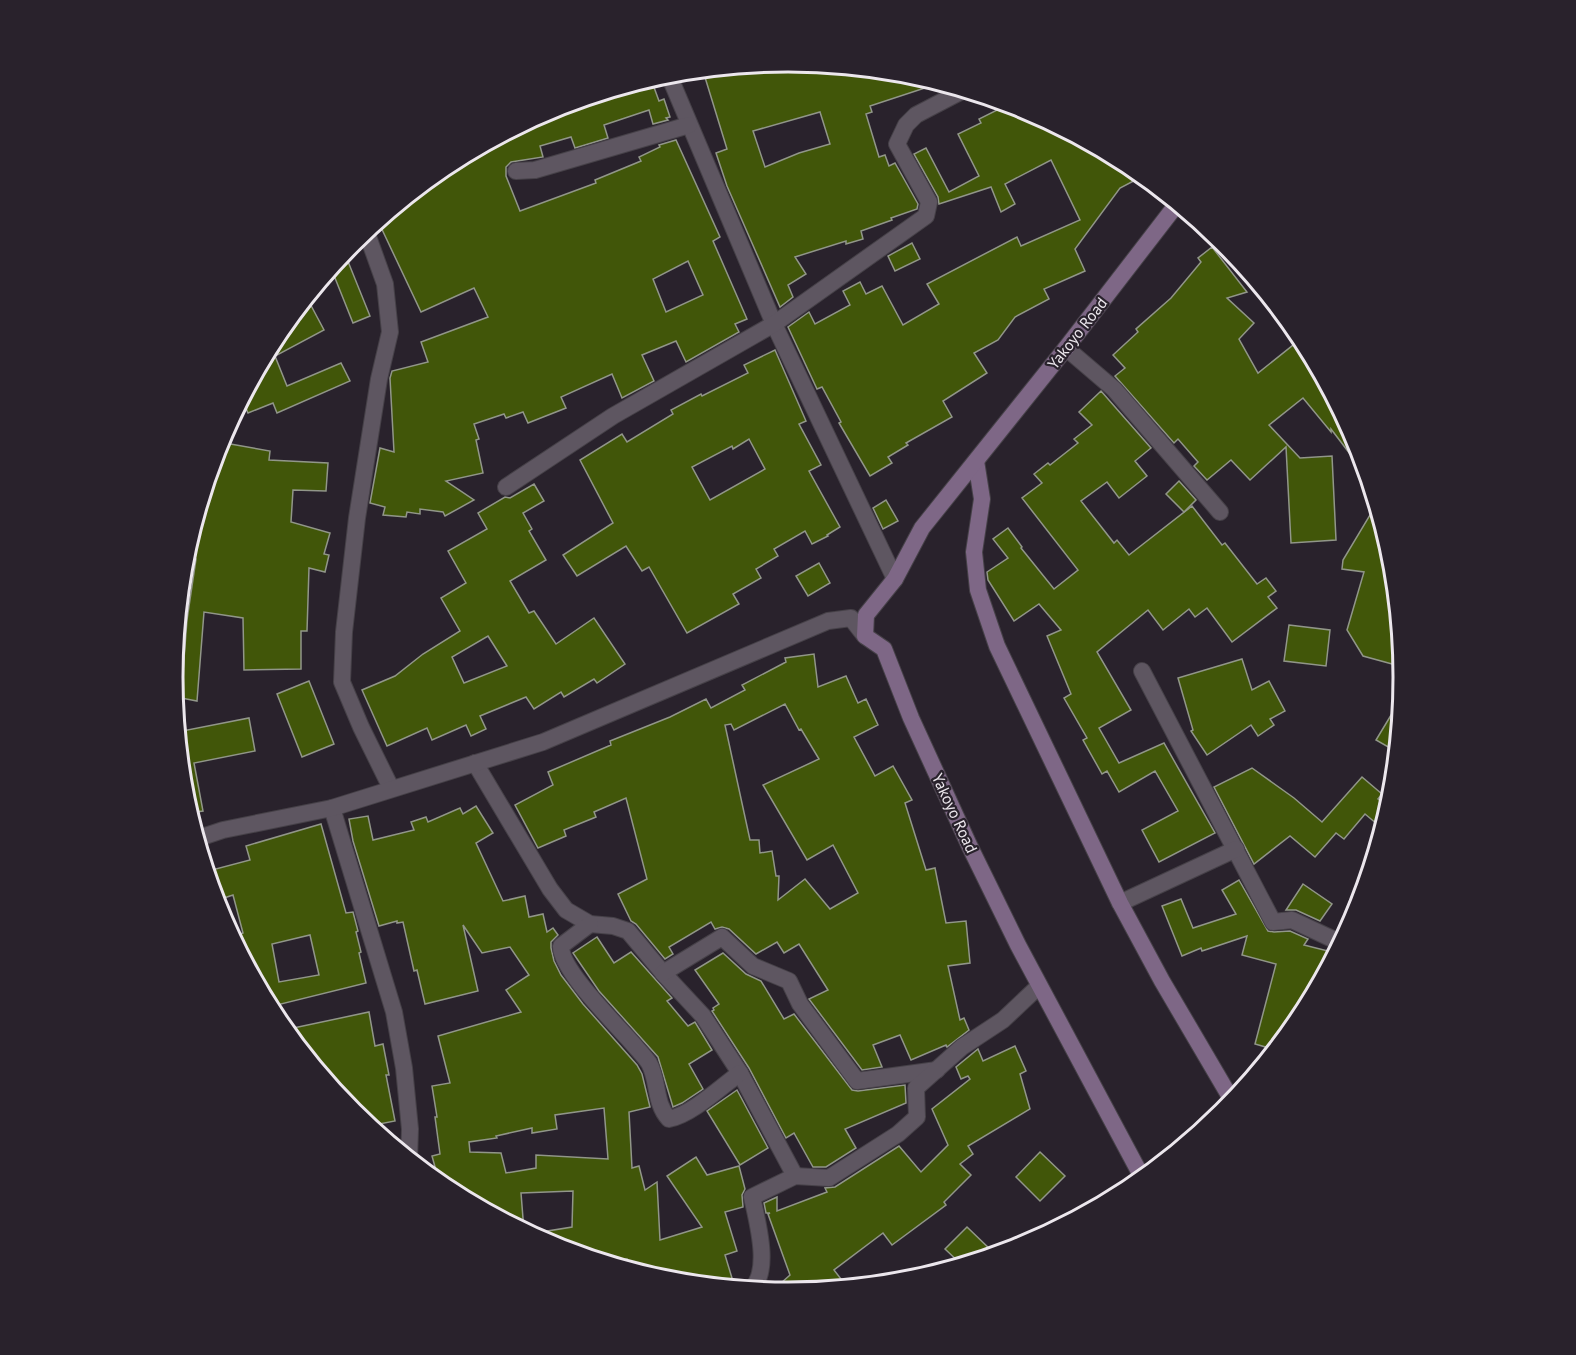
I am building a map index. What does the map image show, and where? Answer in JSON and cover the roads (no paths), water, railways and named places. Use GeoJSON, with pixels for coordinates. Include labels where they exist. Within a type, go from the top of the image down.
{"type":"FeatureCollection","features":[{"type":"Feature","properties":{"kind":"main road","name":"Yakoyo Road"},"geometry":{"type":"LineString","coordinates":[[1139,1171],[1039,986],[970,847],[911,718],[884,649],[865,636],[866,615],[895,579],[922,528],[1172,210]]}},
{"type":"Feature","properties":{"kind":"main road"},"geometry":{"type":"LineString","coordinates":[[976,461],[982,499],[974,552],[978,590],[997,646],[1120,903],[1162,981],[1228,1093]]}},
{"type":"Feature","properties":{"kind":"street"},"geometry":{"type":"LineString","coordinates":[[672,84],[774,324],[895,579]]}},
{"type":"Feature","properties":{"kind":"street"},"geometry":{"type":"LineString","coordinates":[[506,487],[613,416],[774,324],[926,216],[929,202],[897,144],[906,125],[916,115],[954,95]]}},
{"type":"Feature","properties":{"kind":"street"},"geometry":{"type":"LineString","coordinates":[[516,171],[535,170],[689,125]]}},
{"type":"Feature","properties":{"kind":"street"},"geometry":{"type":"LineString","coordinates":[[369,240],[385,284],[390,332],[379,379],[357,518],[344,632],[342,682],[391,788]]}},
{"type":"Feature","properties":{"kind":"street"},"geometry":{"type":"LineString","coordinates":[[1066,348],[1114,389],[1220,512]]}},
{"type":"Feature","properties":{"kind":"street"},"geometry":{"type":"LineString","coordinates":[[204,836],[223,830],[332,808],[543,742],[828,621],[851,618],[865,636]]}},
{"type":"Feature","properties":{"kind":"street"},"geometry":{"type":"LineString","coordinates":[[1142,671],[1273,922],[1292,920],[1333,939]]}},
{"type":"Feature","properties":{"kind":"street"},"geometry":{"type":"LineString","coordinates":[[475,763],[550,889],[566,910],[590,924],[613,926],[628,931],[703,1016],[740,1073],[795,1176]]}},
{"type":"Feature","properties":{"kind":"street"},"geometry":{"type":"LineString","coordinates":[[332,808],[394,1012],[404,1068],[410,1150]]}},
{"type":"Feature","properties":{"kind":"street"},"geometry":{"type":"LineString","coordinates":[[1120,903],[1236,849]]}},
{"type":"Feature","properties":{"kind":"street"},"geometry":{"type":"LineString","coordinates":[[590,924],[561,946],[563,957],[594,1002],[649,1064],[657,1097],[663,1113],[669,1119],[690,1110],[740,1073]]}},
{"type":"Feature","properties":{"kind":"street"},"geometry":{"type":"LineString","coordinates":[[663,973],[722,937],[753,966],[789,981],[801,1004],[856,1081],[937,1070]]}},
{"type":"Feature","properties":{"kind":"street"},"geometry":{"type":"LineString","coordinates":[[758,1282],[761,1276],[761,1243],[752,1197],[795,1176],[829,1178],[898,1134],[917,1117],[916,1088],[962,1047],[1003,1020],[1039,986]]}}]}
